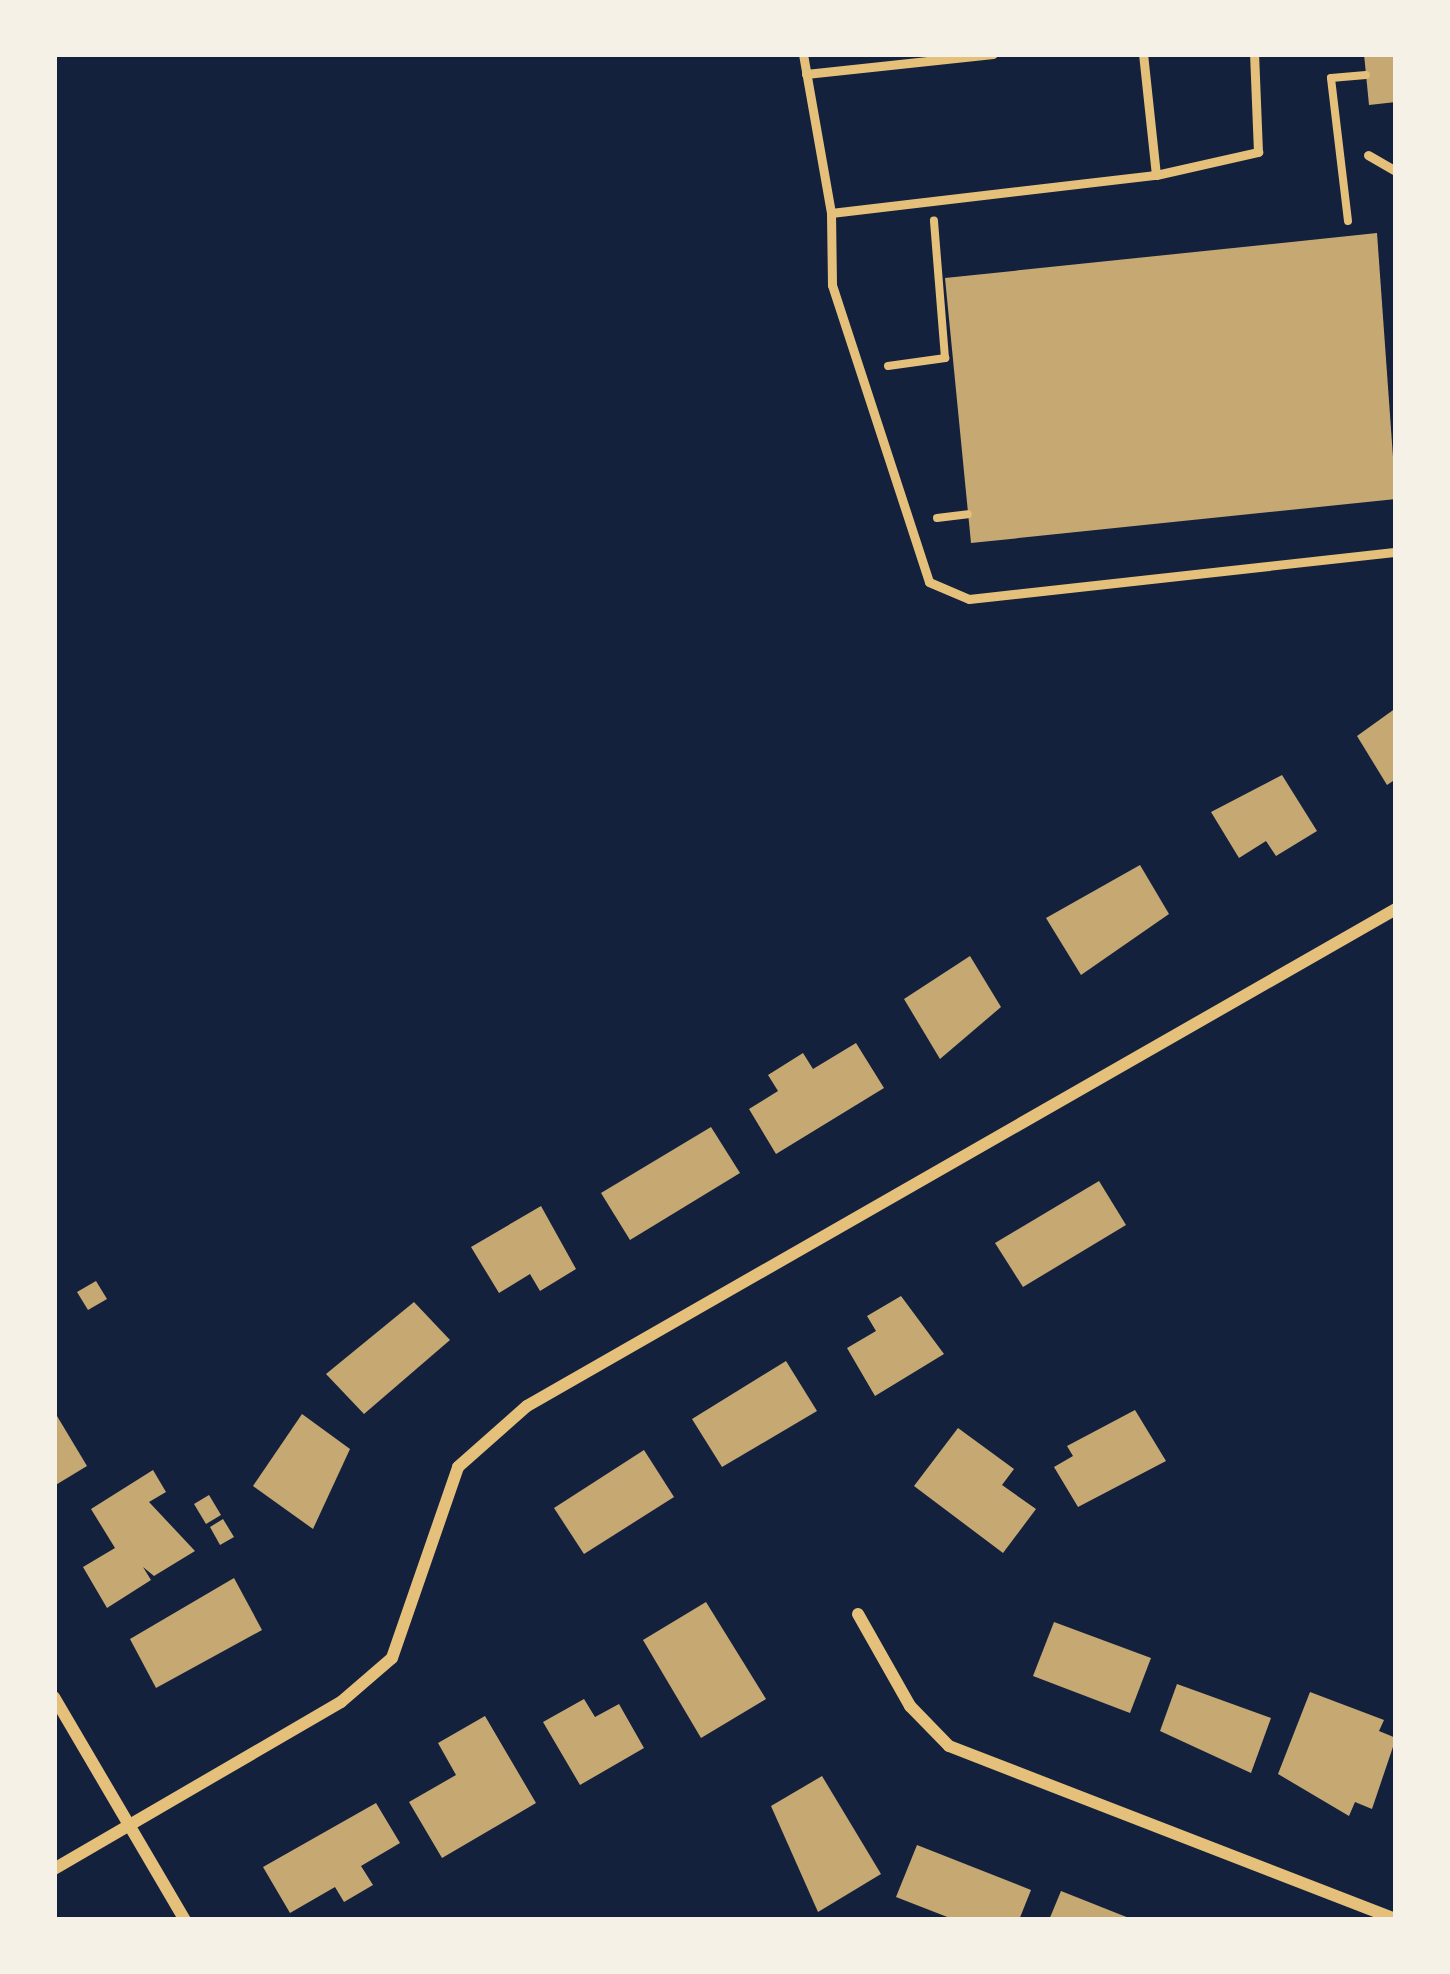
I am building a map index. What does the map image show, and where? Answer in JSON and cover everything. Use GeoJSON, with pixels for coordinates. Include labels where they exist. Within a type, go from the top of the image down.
{"type":"FeatureCollection","features":[{"type":"Feature","properties":{"kind":"street"},"geometry":{"type":"LineString","coordinates":[[54,1869],[341,1702],[392,1658],[458,1467],[527,1406],[1396,909]]}},
{"type":"Feature","properties":{"kind":"street"},"geometry":{"type":"LineString","coordinates":[[858,1614],[910,1706],[949,1746],[1396,1919]]}},
{"type":"Feature","properties":{"kind":"street"},"geometry":{"type":"LineString","coordinates":[[54,1697],[184,1920]]}},
{"type":"Feature","properties":{"kind":"lane"},"geometry":{"type":"LineString","coordinates":[[803,54],[831,213],[832,285],[929,582],[969,598],[1396,552]]}},
{"type":"Feature","properties":{"kind":"lane"},"geometry":{"type":"LineString","coordinates":[[806,74],[993,54]]}},
{"type":"Feature","properties":{"kind":"lane"},"geometry":{"type":"LineString","coordinates":[[1143,54],[1156,175]]}},
{"type":"Feature","properties":{"kind":"lane"},"geometry":{"type":"LineString","coordinates":[[831,213],[1156,175],[1258,152],[1254,54]]}},
{"type":"Feature","properties":{"kind":"lane"},"geometry":{"type":"LineString","coordinates":[[1368,155],[1396,171]]}},
{"type":"Feature","properties":{"kind":"path"},"geometry":{"type":"LineString","coordinates":[[1348,221],[1331,79],[1366,75]]}},
{"type":"Feature","properties":{"kind":"path"},"geometry":{"type":"LineString","coordinates":[[888,366],[945,358],[938,257]]}},
{"type":"Feature","properties":{"kind":"path"},"geometry":{"type":"LineString","coordinates":[[937,518],[968,514]]}},
{"type":"Feature","properties":{"kind":"building"},"geometry":{"type":"Polygon","coordinates":[[[1364,54],[1396,54],[1396,102],[1369,105],[1364,54]]]}},
{"type":"Feature","properties":{"kind":"building"},"geometry":{"type":"Polygon","coordinates":[[[1377,233],[1396,499],[971,543],[945,278],[1377,233]]]}},
{"type":"Feature","properties":{"kind":"building"},"geometry":{"type":"Polygon","coordinates":[[[1396,708],[1396,779],[1387,785],[1357,736],[1396,708]]]}},
{"type":"Feature","properties":{"kind":"building"},"geometry":{"type":"Polygon","coordinates":[[[1282,775],[1317,831],[1276,856],[1266,841],[1239,858],[1211,812],[1282,775]]]}},
{"type":"Feature","properties":{"kind":"building"},"geometry":{"type":"Polygon","coordinates":[[[1140,865],[1169,914],[1081,975],[1046,918],[1140,865]]]}},
{"type":"Feature","properties":{"kind":"building"},"geometry":{"type":"Polygon","coordinates":[[[970,956],[1001,1007],[940,1059],[904,999],[970,956]]]}},
{"type":"Feature","properties":{"kind":"building"},"geometry":{"type":"Polygon","coordinates":[[[856,1043],[884,1088],[776,1154],[749,1109],[778,1091],[768,1075],[803,1053],[813,1069],[856,1043]]]}},
{"type":"Feature","properties":{"kind":"building"},"geometry":{"type":"Polygon","coordinates":[[[711,1127],[740,1173],[630,1240],[601,1193],[711,1127]]]}},
{"type":"Feature","properties":{"kind":"building"},"geometry":{"type":"Polygon","coordinates":[[[1099,1181],[1126,1225],[1023,1287],[995,1243],[1099,1181]]]}},
{"type":"Feature","properties":{"kind":"building"},"geometry":{"type":"Polygon","coordinates":[[[541,1206],[576,1269],[540,1291],[530,1274],[499,1293],[471,1247],[541,1206]]]}},
{"type":"Feature","properties":{"kind":"building"},"geometry":{"type":"Polygon","coordinates":[[[96,1281],[107,1299],[88,1310],[77,1292],[96,1281]]]}},
{"type":"Feature","properties":{"kind":"building"},"geometry":{"type":"Polygon","coordinates":[[[901,1296],[944,1354],[875,1396],[847,1348],[876,1331],[867,1316],[901,1296]]]}},
{"type":"Feature","properties":{"kind":"building"},"geometry":{"type":"Polygon","coordinates":[[[414,1302],[450,1340],[364,1414],[326,1374],[414,1302]]]}},
{"type":"Feature","properties":{"kind":"building"},"geometry":{"type":"Polygon","coordinates":[[[786,1361],[817,1411],[722,1467],[692,1419],[786,1361]]]}},
{"type":"Feature","properties":{"kind":"building"},"geometry":{"type":"Polygon","coordinates":[[[1135,1410],[1166,1461],[1078,1507],[1054,1467],[1073,1456],[1067,1446],[1135,1410]]]}},
{"type":"Feature","properties":{"kind":"building"},"geometry":{"type":"Polygon","coordinates":[[[54,1411],[87,1466],[54,1486],[54,1411]]]}},
{"type":"Feature","properties":{"kind":"building"},"geometry":{"type":"Polygon","coordinates":[[[302,1414],[350,1449],[313,1529],[253,1486],[302,1414]]]}},
{"type":"Feature","properties":{"kind":"building"},"geometry":{"type":"Polygon","coordinates":[[[958,1428],[1014,1469],[1002,1485],[1036,1509],[1003,1553],[914,1486],[958,1428]]]}},
{"type":"Feature","properties":{"kind":"building"},"geometry":{"type":"Polygon","coordinates":[[[644,1450],[674,1497],[584,1554],[554,1508],[644,1450]]]}},
{"type":"Feature","properties":{"kind":"building"},"geometry":{"type":"Polygon","coordinates":[[[153,1470],[166,1492],[149,1502],[195,1551],[154,1576],[143,1567],[151,1580],[107,1608],[83,1567],[115,1548],[91,1509],[153,1470]]]}},
{"type":"Feature","properties":{"kind":"building"},"geometry":{"type":"Polygon","coordinates":[[[209,1495],[221,1515],[206,1524],[194,1504],[209,1495]]]}},
{"type":"Feature","properties":{"kind":"building"},"geometry":{"type":"Polygon","coordinates":[[[223,1519],[234,1537],[220,1545],[210,1527],[223,1519]]]}},
{"type":"Feature","properties":{"kind":"building"},"geometry":{"type":"Polygon","coordinates":[[[234,1578],[262,1630],[156,1688],[130,1639],[234,1578]]]}},
{"type":"Feature","properties":{"kind":"building"},"geometry":{"type":"Polygon","coordinates":[[[706,1602],[766,1699],[701,1738],[643,1640],[706,1602]]]}},
{"type":"Feature","properties":{"kind":"building"},"geometry":{"type":"Polygon","coordinates":[[[1054,1622],[1151,1658],[1130,1713],[1033,1676],[1054,1622]]]}},
{"type":"Feature","properties":{"kind":"building"},"geometry":{"type":"Polygon","coordinates":[[[1177,1684],[1271,1718],[1251,1773],[1160,1731],[1177,1684]]]}},
{"type":"Feature","properties":{"kind":"building"},"geometry":{"type":"Polygon","coordinates":[[[1310,1692],[1384,1720],[1379,1731],[1396,1738],[1372,1809],[1355,1802],[1349,1816],[1278,1774],[1310,1692]]]}},
{"type":"Feature","properties":{"kind":"building"},"geometry":{"type":"Polygon","coordinates":[[[584,1699],[595,1717],[619,1704],[644,1748],[580,1785],[543,1722],[584,1699]]]}},
{"type":"Feature","properties":{"kind":"building"},"geometry":{"type":"Polygon","coordinates":[[[485,1716],[536,1803],[442,1858],[409,1802],[456,1775],[438,1743],[485,1716]]]}},
{"type":"Feature","properties":{"kind":"building"},"geometry":{"type":"Polygon","coordinates":[[[822,1776],[881,1874],[818,1912],[771,1806],[822,1776]]]}},
{"type":"Feature","properties":{"kind":"building"},"geometry":{"type":"Polygon","coordinates":[[[376,1803],[400,1843],[361,1866],[373,1885],[344,1902],[335,1887],[290,1913],[263,1867],[376,1803]]]}},
{"type":"Feature","properties":{"kind":"building"},"geometry":{"type":"Polygon","coordinates":[[[917,1845],[1031,1890],[1019,1920],[955,1920],[896,1897],[917,1845]]]}},
{"type":"Feature","properties":{"kind":"building"},"geometry":{"type":"Polygon","coordinates":[[[1061,1891],[1134,1920],[1049,1920],[1061,1891]]]}}]}
